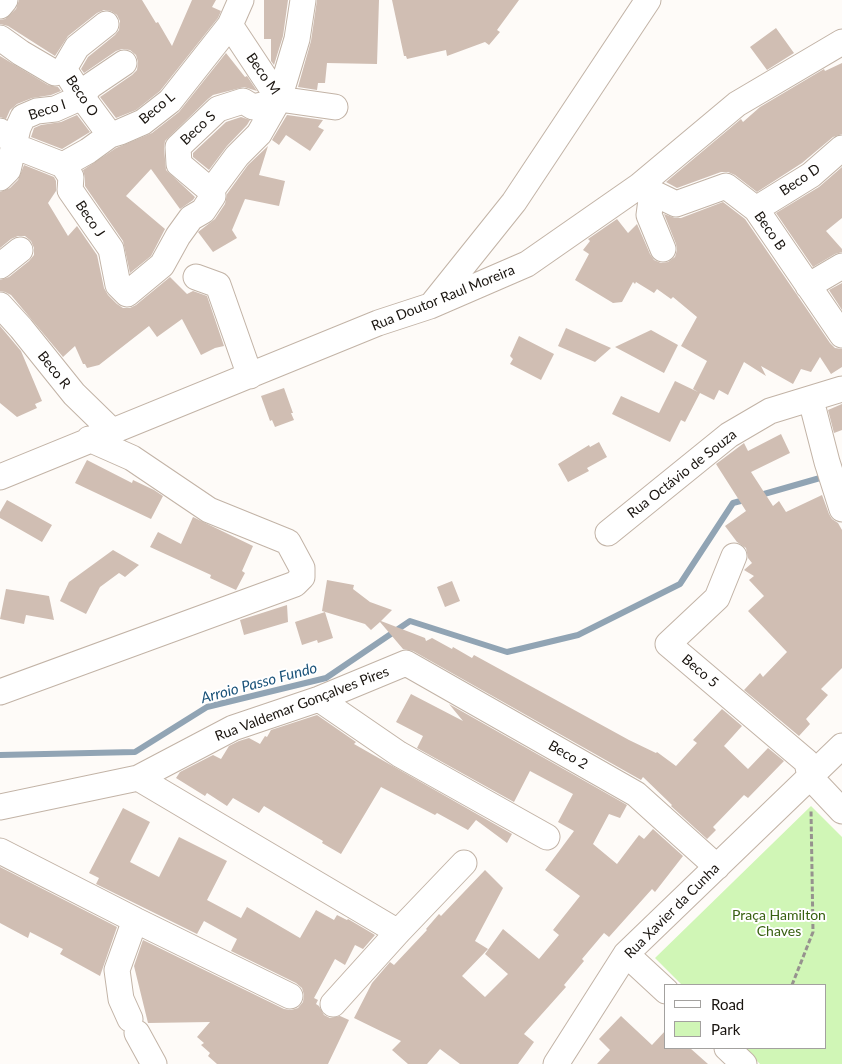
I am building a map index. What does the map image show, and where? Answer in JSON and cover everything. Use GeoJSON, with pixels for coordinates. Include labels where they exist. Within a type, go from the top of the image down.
{"type":"FeatureCollection","features":[{"type":"Feature","properties":{"kind":"street"},"geometry":{"type":"LineString","coordinates":[[0,6],[5,0]]}},
{"type":"Feature","properties":{"kind":"street"},"geometry":{"type":"LineString","coordinates":[[230,25],[240,0]]}},
{"type":"Feature","properties":{"kind":"street"},"geometry":{"type":"LineString","coordinates":[[211,191],[237,156],[259,134],[279,99],[297,39],[303,0]]}},
{"type":"Feature","properties":{"kind":"street"},"geometry":{"type":"LineString","coordinates":[[430,306],[514,202],[648,0]]}},
{"type":"Feature","properties":{"kind":"street"},"geometry":{"type":"LineString","coordinates":[[64,69],[77,47],[106,24]]}},
{"type":"Feature","properties":{"kind":"street","name":"Beco M"},"geometry":{"type":"LineString","coordinates":[[230,25],[279,99],[335,107]]}},
{"type":"Feature","properties":{"kind":"street","name":"Beco L"},"geometry":{"type":"LineString","coordinates":[[64,165],[110,135],[143,122],[170,101],[230,25]]}},
{"type":"Feature","properties":{"kind":"street","name":"Beco O"},"geometry":{"type":"LineString","coordinates":[[0,38],[55,73],[64,69],[110,135]]}},
{"type":"Feature","properties":{"kind":"street","name":"Rua Doutor Raul Moreira"},"geometry":{"type":"LineString","coordinates":[[0,477],[378,324],[430,306],[527,264],[646,189],[737,104],[842,42]]}},
{"type":"Feature","properties":{"kind":"street","name":"Beco I"},"geometry":{"type":"LineString","coordinates":[[0,178],[8,170],[8,137],[18,128],[23,117],[37,111],[55,109],[82,97],[90,86],[124,63]]}},
{"type":"Feature","properties":{"kind":"street","name":"Beco S"},"geometry":{"type":"LineString","coordinates":[[211,191],[178,164],[178,147],[218,109],[243,101],[254,107],[279,99]]}},
{"type":"Feature","properties":{"kind":"street"},"geometry":{"type":"LineString","coordinates":[[8,137],[22,149],[64,165]]}},
{"type":"Feature","properties":{"kind":"street","name":"Beco D"},"geometry":{"type":"LineString","coordinates":[[756,209],[810,175],[842,148]]}},
{"type":"Feature","properties":{"kind":"street","name":"Beco J"},"geometry":{"type":"LineString","coordinates":[[64,165],[71,177],[70,190],[111,249],[118,285],[127,294],[162,265],[191,218],[203,211],[214,196],[211,191]]}},
{"type":"Feature","properties":{"kind":"street","name":"Beco B"},"geometry":{"type":"LineString","coordinates":[[646,189],[676,204],[726,186],[756,209],[842,335]]}},
{"type":"Feature","properties":{"kind":"street"},"geometry":{"type":"LineString","coordinates":[[646,189],[649,215],[664,249]]}},
{"type":"Feature","properties":{"kind":"street"},"geometry":{"type":"LineString","coordinates":[[0,266],[20,250]]}},
{"type":"Feature","properties":{"kind":"street"},"geometry":{"type":"LineString","coordinates":[[808,286],[842,266]]}},
{"type":"Feature","properties":{"kind":"street"},"geometry":{"type":"LineString","coordinates":[[196,277],[218,285],[250,376]]}},
{"type":"Feature","properties":{"kind":"street","name":"Beco R"},"geometry":{"type":"LineString","coordinates":[[0,305],[74,394],[101,435]]}},
{"type":"Feature","properties":{"kind":"street","name":"Rua Octávio de Souza"},"geometry":{"type":"LineString","coordinates":[[608,533],[729,435],[770,412],[842,389]]}},
{"type":"Feature","properties":{"kind":"street"},"geometry":{"type":"LineString","coordinates":[[811,400],[842,510]]}},
{"type":"Feature","properties":{"kind":"street"},"geometry":{"type":"LineString","coordinates":[[0,692],[295,584],[302,578],[302,568],[288,542],[208,510],[101,435]]}},
{"type":"Feature","properties":{"kind":"street","name":"Beco 5"},"geometry":{"type":"LineString","coordinates":[[734,556],[717,598],[668,644],[806,762],[810,777]]}},
{"type":"Feature","properties":{"kind":"street","name":"Rua Valdemar Gonçalves Pires"},"geometry":{"type":"LineString","coordinates":[[0,808],[138,778],[233,728],[319,699],[406,663]]}},
{"type":"Feature","properties":{"kind":"street","name":"Beco 2"},"geometry":{"type":"LineString","coordinates":[[406,663],[636,794],[717,867]]}},
{"type":"Feature","properties":{"kind":"street"},"geometry":{"type":"LineString","coordinates":[[319,699],[399,754],[547,837]]}},
{"type":"Feature","properties":{"kind":"street"},"geometry":{"type":"LineString","coordinates":[[842,746],[810,777],[842,811]]}},
{"type":"Feature","properties":{"kind":"street","name":"Rua Xavier da Cunha"},"geometry":{"type":"LineString","coordinates":[[556,1064],[626,954],[810,777]]}},
{"type":"Feature","properties":{"kind":"street"},"geometry":{"type":"LineString","coordinates":[[138,778],[398,932]]}},
{"type":"Feature","properties":{"kind":"street"},"geometry":{"type":"LineString","coordinates":[[0,851],[290,996]]}},
{"type":"Feature","properties":{"kind":"street"},"geometry":{"type":"LineString","coordinates":[[334,1004],[398,932],[464,863]]}},
{"type":"Feature","properties":{"kind":"street"},"geometry":{"type":"LineString","coordinates":[[135,920],[117,970],[121,999],[154,1064]]}},
{"type":"Feature","properties":{"kind":"street"},"geometry":{"type":"LineString","coordinates":[[626,954],[664,989]]}},
{"type":"Feature","properties":{"kind":"street"},"geometry":{"type":"LineString","coordinates":[[728,1049],[744,1064]]}},
{"type":"Feature","properties":{"kind":"path"},"geometry":{"type":"LineString","coordinates":[[792,984],[813,932],[810,777]]}},
{"type":"Feature","properties":{"kind":"green space","name":"Praça Hamilton Chaves"},"geometry":{"type":"Polygon","coordinates":[[[811,806],[842,837],[842,1064],[760,1064],[745,1049],[827,1049],[827,984],[681,984],[655,958],[811,806]]]}},
{"type":"Feature","properties":{"kind":"building"},"geometry":{"type":"Polygon","coordinates":[[[19,0],[142,0],[172,46],[192,0],[216,0],[212,7],[221,11],[218,18],[160,91],[136,110],[116,118],[100,97],[137,70],[138,62],[136,55],[130,50],[122,49],[116,51],[84,73],[81,69],[88,57],[119,30],[120,21],[117,15],[111,11],[104,10],[97,13],[68,36],[55,56],[8,26],[0,24],[0,20],[5,19],[16,9],[19,0]]]}},
{"type":"Feature","properties":{"kind":"building"},"geometry":{"type":"Polygon","coordinates":[[[264,0],[288,0],[283,36],[274,65],[271,61],[271,39],[264,39],[264,0]]]}},
{"type":"Feature","properties":{"kind":"building"},"geometry":{"type":"Polygon","coordinates":[[[317,0],[379,0],[377,64],[327,63],[325,83],[318,83],[317,90],[298,87],[311,41],[317,0]]]}},
{"type":"Feature","properties":{"kind":"building"},"geometry":{"type":"Polygon","coordinates":[[[392,0],[519,0],[497,30],[500,32],[489,45],[485,42],[447,56],[446,50],[407,59],[404,56],[392,0]]]}},
{"type":"Feature","properties":{"kind":"building"},"geometry":{"type":"Polygon","coordinates":[[[776,28],[794,53],[767,70],[750,47],[776,28]]]}},
{"type":"Feature","properties":{"kind":"building"},"geometry":{"type":"Polygon","coordinates":[[[226,53],[245,77],[247,76],[257,91],[244,87],[213,95],[165,141],[166,170],[195,197],[193,200],[180,209],[151,169],[126,196],[165,229],[151,256],[130,273],[123,241],[85,186],[83,170],[116,148],[152,133],[179,112],[226,53]]]}},
{"type":"Feature","properties":{"kind":"building"},"geometry":{"type":"Polygon","coordinates":[[[0,56],[48,85],[58,87],[61,91],[51,95],[32,98],[17,104],[10,110],[6,119],[0,117],[0,56]]]}},
{"type":"Feature","properties":{"kind":"building"},"geometry":{"type":"Polygon","coordinates":[[[842,63],[842,134],[833,137],[802,163],[757,192],[735,175],[728,172],[721,172],[677,188],[666,182],[741,119],[743,122],[760,107],[824,69],[825,71],[842,63]]]}},
{"type":"Feature","properties":{"kind":"building"},"geometry":{"type":"Polygon","coordinates":[[[77,115],[90,132],[62,149],[31,137],[34,128],[61,122],[77,115]]]}},
{"type":"Feature","properties":{"kind":"building"},"geometry":{"type":"Polygon","coordinates":[[[287,115],[323,120],[318,127],[324,130],[310,151],[286,135],[279,145],[272,140],[287,115]]]}},
{"type":"Feature","properties":{"kind":"building"},"geometry":{"type":"Polygon","coordinates":[[[241,117],[250,120],[209,170],[193,157],[193,153],[226,122],[241,117]]]}},
{"type":"Feature","properties":{"kind":"building"},"geometry":{"type":"Polygon","coordinates":[[[268,146],[259,175],[285,181],[279,206],[245,199],[232,230],[237,238],[213,252],[198,232],[215,219],[225,204],[227,194],[248,165],[268,146]]]}},
{"type":"Feature","properties":{"kind":"building"},"geometry":{"type":"Polygon","coordinates":[[[24,165],[54,177],[56,191],[48,203],[68,236],[77,226],[97,255],[104,288],[117,304],[123,308],[130,308],[136,305],[170,277],[187,294],[193,291],[207,296],[224,346],[201,355],[182,319],[157,337],[149,326],[99,365],[87,368],[83,364],[75,346],[63,357],[11,295],[0,291],[0,280],[9,277],[34,255],[31,241],[25,236],[11,239],[0,248],[0,192],[10,188],[18,180],[24,165]]]}},
{"type":"Feature","properties":{"kind":"building"},"geometry":{"type":"Polygon","coordinates":[[[842,167],[842,218],[826,231],[842,249],[842,252],[813,267],[776,213],[819,187],[842,167]]]}},
{"type":"Feature","properties":{"kind":"building"},"geometry":{"type":"Polygon","coordinates":[[[723,202],[745,219],[830,343],[835,348],[842,349],[842,367],[831,374],[820,357],[811,372],[801,369],[793,384],[761,366],[766,376],[744,362],[728,395],[719,390],[714,400],[700,393],[685,422],[681,420],[670,442],[612,414],[621,396],[659,413],[675,381],[698,392],[693,389],[707,361],[681,346],[697,317],[673,297],[671,299],[657,289],[654,293],[636,282],[635,284],[633,282],[622,302],[613,303],[575,280],[589,254],[583,250],[590,241],[588,239],[617,219],[628,233],[637,224],[654,260],[661,263],[668,262],[675,257],[677,250],[664,214],[681,218],[723,202]]]}},
{"type":"Feature","properties":{"kind":"building"},"geometry":{"type":"Polygon","coordinates":[[[842,283],[842,310],[829,290],[842,283]]]}},
{"type":"Feature","properties":{"kind":"building"},"geometry":{"type":"Polygon","coordinates":[[[0,326],[21,351],[42,401],[35,404],[37,408],[17,417],[0,403],[0,326]]]}},
{"type":"Feature","properties":{"kind":"building"},"geometry":{"type":"Polygon","coordinates":[[[566,328],[611,348],[595,362],[558,346],[566,328]]]}},
{"type":"Feature","properties":{"kind":"building"},"geometry":{"type":"Polygon","coordinates":[[[651,330],[678,345],[664,373],[615,347],[651,330]]]}},
{"type":"Feature","properties":{"kind":"building"},"geometry":{"type":"Polygon","coordinates":[[[519,336],[554,354],[541,380],[510,364],[513,359],[510,356],[519,336]]]}},
{"type":"Feature","properties":{"kind":"building"},"geometry":{"type":"Polygon","coordinates":[[[284,388],[294,420],[275,427],[272,420],[270,421],[261,396],[284,388]]]}},
{"type":"Feature","properties":{"kind":"building"},"geometry":{"type":"Polygon","coordinates":[[[842,404],[842,430],[834,433],[828,410],[842,404]]]}},
{"type":"Feature","properties":{"kind":"building"},"geometry":{"type":"Polygon","coordinates":[[[781,434],[790,453],[751,472],[773,506],[779,501],[786,512],[822,495],[829,514],[842,530],[842,668],[821,689],[828,695],[806,719],[810,724],[799,736],[744,690],[760,673],[763,677],[787,652],[748,611],[764,596],[749,580],[754,576],[744,570],[752,563],[748,558],[746,548],[737,542],[725,526],[746,511],[716,464],[744,443],[748,451],[781,434]]]}},
{"type":"Feature","properties":{"kind":"building"},"geometry":{"type":"Polygon","coordinates":[[[599,442],[607,457],[587,468],[589,471],[568,482],[558,464],[589,445],[590,447],[599,442]]]}},
{"type":"Feature","properties":{"kind":"building"},"geometry":{"type":"Polygon","coordinates":[[[87,460],[132,483],[133,480],[163,496],[151,519],[75,483],[87,460]]]}},
{"type":"Feature","properties":{"kind":"building"},"geometry":{"type":"Polygon","coordinates":[[[7,500],[52,525],[42,542],[0,518],[0,512],[7,500]]]}},
{"type":"Feature","properties":{"kind":"building"},"geometry":{"type":"Polygon","coordinates":[[[193,517],[253,546],[242,571],[245,573],[236,590],[210,578],[211,575],[150,547],[158,532],[181,544],[193,517]]]}},
{"type":"Feature","properties":{"kind":"building"},"geometry":{"type":"Polygon","coordinates":[[[113,550],[139,565],[125,577],[119,573],[100,587],[86,614],[60,601],[69,582],[113,550]]]}},
{"type":"Feature","properties":{"kind":"building"},"geometry":{"type":"Polygon","coordinates":[[[327,580],[354,585],[353,589],[370,602],[392,610],[381,621],[425,638],[426,641],[432,638],[472,658],[474,655],[629,740],[657,752],[676,766],[697,743],[693,740],[722,709],[742,726],[724,746],[748,769],[768,748],[784,761],[748,798],[744,795],[713,827],[716,830],[707,839],[643,777],[641,780],[413,651],[403,649],[380,622],[371,630],[365,624],[322,611],[327,580]]]}},
{"type":"Feature","properties":{"kind":"building"},"geometry":{"type":"Polygon","coordinates":[[[452,581],[460,601],[445,607],[437,587],[452,581]]]}},
{"type":"Feature","properties":{"kind":"building"},"geometry":{"type":"Polygon","coordinates":[[[6,589],[49,596],[54,620],[26,615],[24,624],[0,619],[6,589]]]}},
{"type":"Feature","properties":{"kind":"building"},"geometry":{"type":"Polygon","coordinates":[[[287,605],[288,622],[244,635],[240,620],[287,605]]]}},
{"type":"Feature","properties":{"kind":"building"},"geometry":{"type":"Polygon","coordinates":[[[325,612],[333,638],[318,643],[317,640],[302,645],[295,622],[325,612]]]}},
{"type":"Feature","properties":{"kind":"building"},"geometry":{"type":"Polygon","coordinates":[[[411,694],[463,721],[449,704],[627,805],[620,818],[609,814],[593,844],[617,864],[639,835],[644,839],[653,829],[683,856],[655,892],[652,889],[609,937],[604,933],[582,959],[584,961],[564,985],[566,987],[524,1034],[534,1042],[518,1064],[460,1064],[440,1049],[427,1064],[408,1064],[392,1050],[401,1041],[354,1018],[372,983],[390,962],[394,965],[427,930],[439,914],[441,916],[485,870],[503,888],[475,941],[488,949],[462,976],[485,997],[508,974],[485,954],[503,929],[539,959],[559,935],[553,930],[580,896],[545,870],[574,831],[558,822],[573,794],[530,771],[514,802],[417,748],[423,736],[396,722],[411,694]]]}},
{"type":"Feature","properties":{"kind":"building"},"geometry":{"type":"Polygon","coordinates":[[[317,715],[356,742],[354,744],[512,834],[507,843],[476,820],[468,830],[437,813],[435,815],[381,787],[341,854],[322,843],[323,841],[264,806],[259,813],[233,798],[227,806],[207,793],[205,796],[176,778],[180,772],[213,755],[221,759],[229,746],[239,741],[249,738],[260,744],[271,730],[317,715]]]}},
{"type":"Feature","properties":{"kind":"building"},"geometry":{"type":"Polygon","coordinates":[[[123,808],[150,822],[130,862],[159,877],[179,837],[227,861],[207,900],[241,918],[247,907],[300,938],[316,910],[334,920],[337,915],[348,919],[375,935],[363,949],[355,945],[345,965],[335,959],[314,998],[318,1000],[316,1004],[324,1015],[330,1018],[340,1016],[349,1020],[328,1064],[217,1064],[208,1056],[210,1053],[201,1045],[204,1043],[197,1037],[210,1022],[148,1023],[134,966],[143,940],[284,1009],[298,1008],[303,1002],[304,995],[302,988],[296,983],[231,951],[237,939],[204,921],[197,934],[96,884],[99,878],[89,873],[123,808]]]}},
{"type":"Feature","properties":{"kind":"building"},"geometry":{"type":"Polygon","coordinates":[[[0,867],[117,927],[100,976],[60,954],[63,949],[30,932],[28,938],[0,923],[0,867]]]}},
{"type":"Feature","properties":{"kind":"building"},"geometry":{"type":"Polygon","coordinates":[[[621,1016],[652,1045],[664,1032],[664,1049],[691,1049],[708,1064],[597,1064],[610,1050],[599,1039],[621,1016]]]}},
{"type":"Feature","properties":{"kind":"waterway","name":"Arroio Passo Fundo"},"geometry":{"type":"LineString","coordinates":[[757,496],[827,476]]}},
{"type":"Feature","properties":{"kind":"waterway","name":"Arroio Passo Fundo"},"geometry":{"type":"LineString","coordinates":[[0,755],[135,752],[207,707],[326,678],[410,621],[507,652],[578,635],[680,584],[733,503],[748,499]]}}]}
